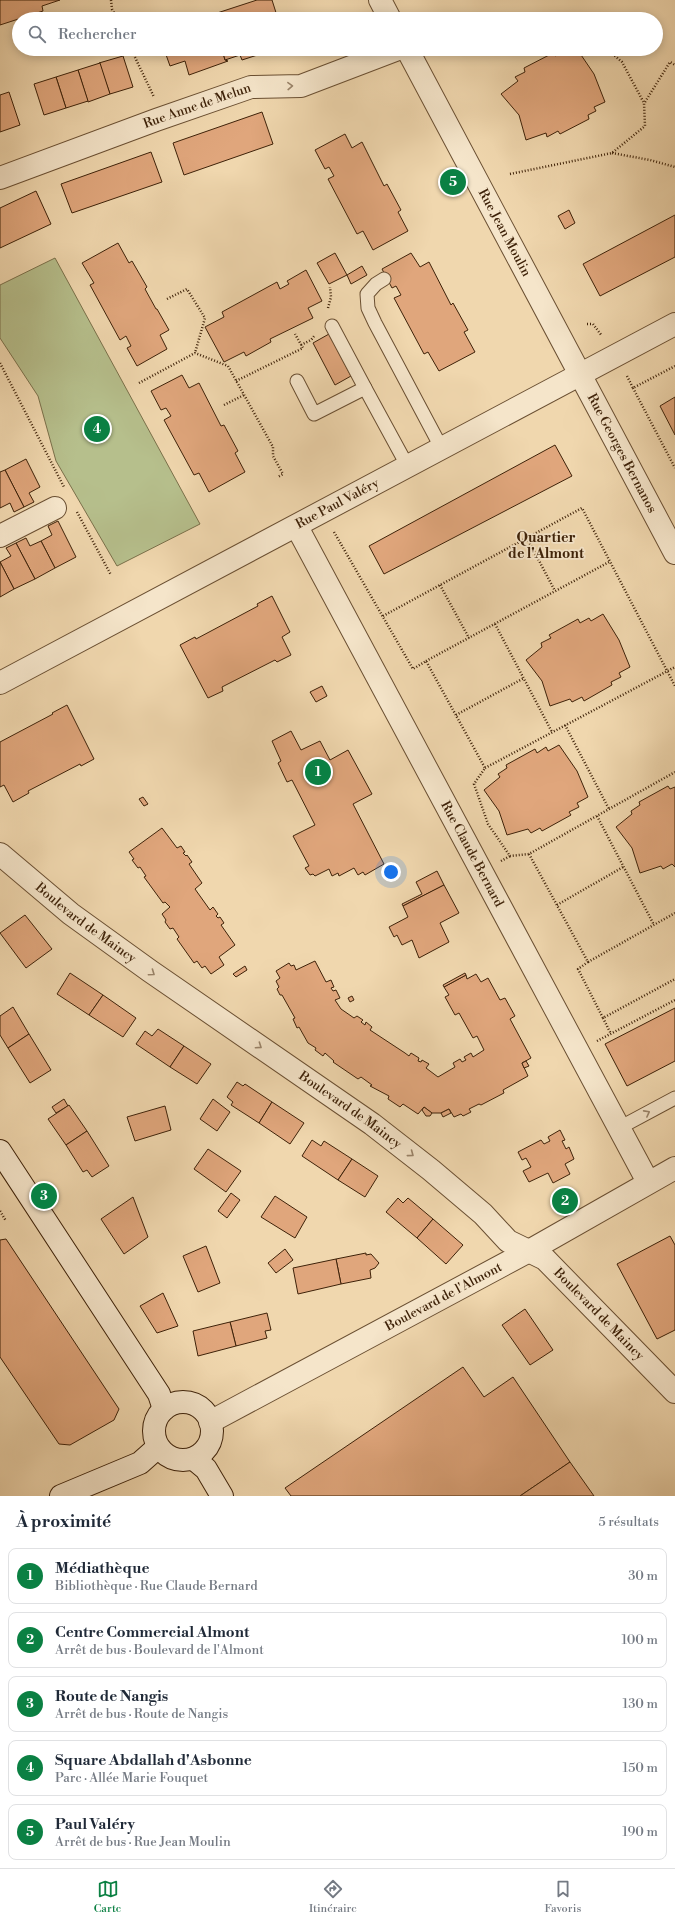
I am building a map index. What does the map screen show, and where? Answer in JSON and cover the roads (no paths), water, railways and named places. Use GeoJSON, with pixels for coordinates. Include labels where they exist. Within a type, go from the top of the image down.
{"type":"FeatureCollection","features":[{"type":"Feature","properties":{"kind":"street"},"geometry":{"type":"LineString","coordinates":[[380,0],[386,12]]}},
{"type":"Feature","properties":{"kind":"street","name":"Rue Anne de Melun"},"geometry":{"type":"LineString","coordinates":[[0,178],[164,117],[251,87],[301,86],[380,56]]}},
{"type":"Feature","properties":{"kind":"street","name":"Rue Jean Moulin"},"geometry":{"type":"LineString","coordinates":[[411,56],[580,375]]}},
{"type":"Feature","properties":{"kind":"street","name":"Rue Paul Valéry"},"geometry":{"type":"LineString","coordinates":[[0,684],[297,527],[675,324]]}},
{"type":"Feature","properties":{"kind":"street","name":"Rue Georges Bernanos"},"geometry":{"type":"LineString","coordinates":[[580,375],[675,553]]}},
{"type":"Feature","properties":{"kind":"street"},"geometry":{"type":"LineString","coordinates":[[0,536],[65,501]]}},
{"type":"Feature","properties":{"kind":"street","name":"Rue Claude Bernard"},"geometry":{"type":"LineString","coordinates":[[297,527],[648,1182]]}},
{"type":"Feature","properties":{"kind":"street","name":"Boulevard de Maincy"},"geometry":{"type":"LineString","coordinates":[[0,854],[71,914],[150,972],[372,1124],[431,1170],[483,1214],[508,1241],[545,1259],[675,1392]]}},
{"type":"Feature","properties":{"kind":"street"},"geometry":{"type":"LineString","coordinates":[[0,1151],[159,1394],[164,1409]]}},
{"type":"Feature","properties":{"kind":"street","name":"Boulevard de l'Almont"},"geometry":{"type":"LineString","coordinates":[[210,1422],[529,1251],[675,1168]]}},
{"type":"Feature","properties":{"kind":"street"},"geometry":{"type":"LineString","coordinates":[[177,1403],[191,1403],[199,1407],[206,1413],[210,1422],[212,1430],[207,1448],[194,1459],[178,1460],[170,1458],[158,1447],[155,1440],[154,1425],[158,1416],[164,1409],[177,1403]]}},
{"type":"Feature","properties":{"kind":"street"},"geometry":{"type":"LineString","coordinates":[[61,1496],[140,1463],[158,1447]]}},
{"type":"Feature","properties":{"kind":"street"},"geometry":{"type":"LineString","coordinates":[[194,1459],[206,1469],[222,1496]]}},
{"type":"Feature","properties":{"kind":"lane"},"geometry":{"type":"LineString","coordinates":[[384,279],[376,284],[367,294],[368,308],[442,449]]}},
{"type":"Feature","properties":{"kind":"lane"},"geometry":{"type":"LineString","coordinates":[[332,326],[408,467]]}},
{"type":"Feature","properties":{"kind":"lane"},"geometry":{"type":"LineString","coordinates":[[297,381],[314,414],[365,388]]}},
{"type":"Feature","properties":{"kind":"lane"},"geometry":{"type":"LineString","coordinates":[[619,1128],[675,1098]]}},
{"type":"Feature","properties":{"kind":"place","name":"Paul Valéry"},"geometry":{"type":"Point","coordinates":[453,182]}},
{"type":"Feature","properties":{"kind":"place","name":"Square Abdallah d'Asbonne"},"geometry":{"type":"Point","coordinates":[97,429]}},
{"type":"Feature","properties":{"kind":"place","name":"Médiathèque"},"geometry":{"type":"Point","coordinates":[318,772]}},
{"type":"Feature","properties":{"kind":"place","name":"Route de Nangis"},"geometry":{"type":"Point","coordinates":[44,1196]}},
{"type":"Feature","properties":{"kind":"place","name":"Centre Commercial Almont"},"geometry":{"type":"Point","coordinates":[565,1201]}},
{"type":"Feature","properties":{"kind":"district","name":"Quartier de l'Almont"},"geometry":{"type":"Point","coordinates":[546,546]}}]}
